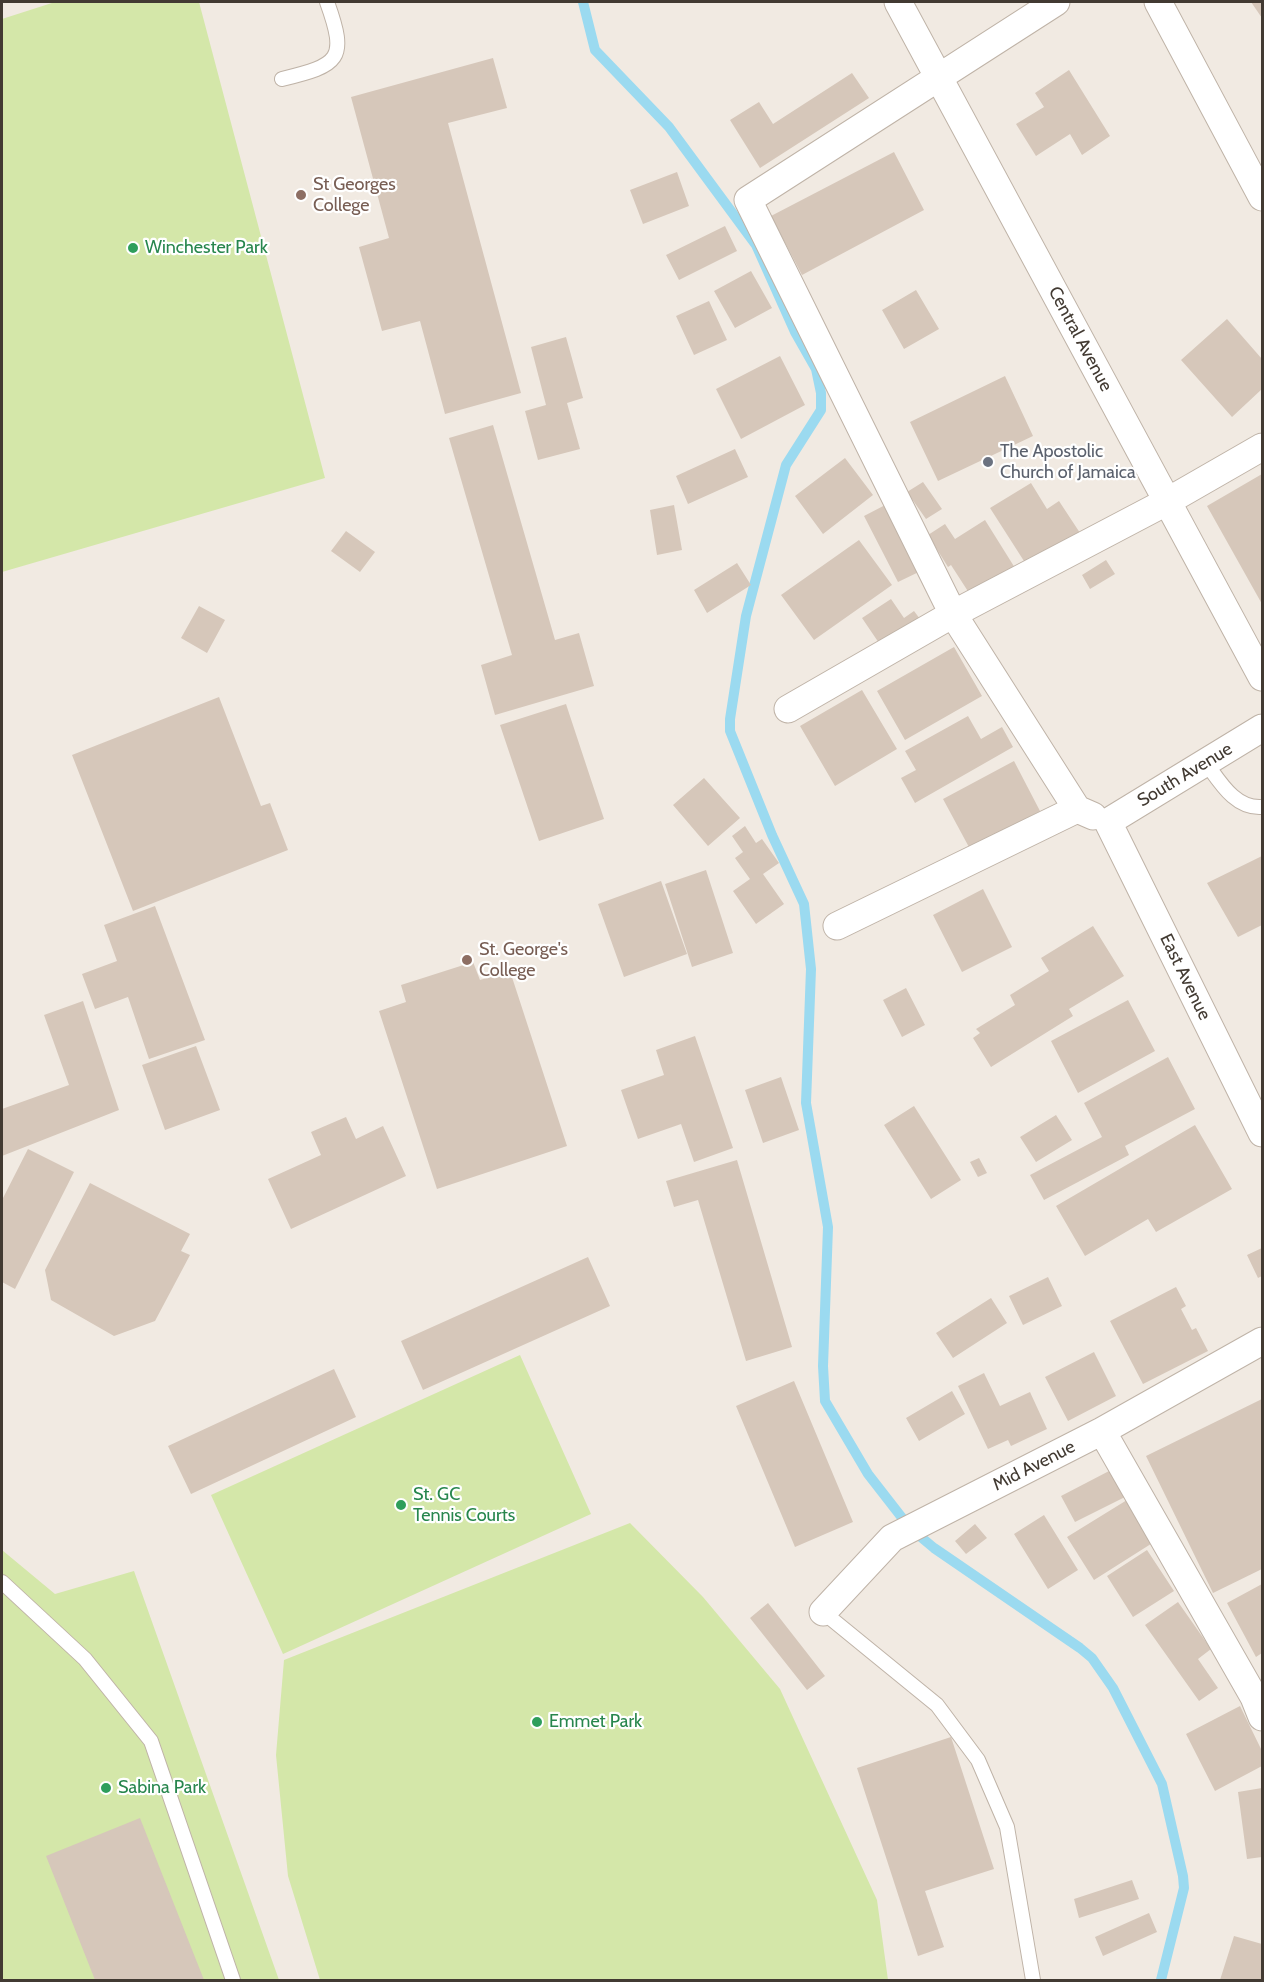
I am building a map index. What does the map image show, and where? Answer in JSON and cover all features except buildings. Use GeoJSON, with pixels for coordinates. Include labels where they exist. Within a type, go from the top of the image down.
{"type":"FeatureCollection","features":[{"type":"Feature","properties":{"kind":"street","name":"Central Avenue"},"geometry":{"type":"LineString","coordinates":[[898,2],[1263,677]]}},
{"type":"Feature","properties":{"kind":"street"},"geometry":{"type":"LineString","coordinates":[[1056,2],[748,200],[953,614],[1077,809],[1108,822]]}},
{"type":"Feature","properties":{"kind":"street"},"geometry":{"type":"LineString","coordinates":[[1158,2],[1263,197]]}},
{"type":"Feature","properties":{"kind":"street"},"geometry":{"type":"LineString","coordinates":[[788,709],[953,614],[1168,501],[1263,447]]}},
{"type":"Feature","properties":{"kind":"street","name":"South Avenue"},"geometry":{"type":"LineString","coordinates":[[1108,822],[1263,728]]}},
{"type":"Feature","properties":{"kind":"street"},"geometry":{"type":"LineString","coordinates":[[837,926],[1077,809]]}},
{"type":"Feature","properties":{"kind":"street","name":"East Avenue"},"geometry":{"type":"LineString","coordinates":[[1108,822],[1263,1133]]}},
{"type":"Feature","properties":{"kind":"street","name":"Mid Avenue"},"geometry":{"type":"LineString","coordinates":[[823,1612],[892,1538],[1102,1431],[1263,1341]]}},
{"type":"Feature","properties":{"kind":"street"},"geometry":{"type":"LineString","coordinates":[[1102,1431],[1254,1697],[1263,1717]]}},
{"type":"Feature","properties":{"kind":"lane"},"geometry":{"type":"LineString","coordinates":[[282,79],[321,69],[336,54],[337,34],[327,2]]}},
{"type":"Feature","properties":{"kind":"lane"},"geometry":{"type":"LineString","coordinates":[[1206,763],[1227,792],[1240,802],[1255,808],[1263,807]]}},
{"type":"Feature","properties":{"kind":"lane"},"geometry":{"type":"LineString","coordinates":[[2,1582],[85,1659],[151,1741],[233,1980]]}},
{"type":"Feature","properties":{"kind":"lane"},"geometry":{"type":"LineString","coordinates":[[823,1612],[937,1705],[978,1760],[1007,1827],[1033,1980]]}},
{"type":"Feature","properties":{"kind":"green space","name":"Winchester Park"},"geometry":{"type":"Polygon","coordinates":[[[55,2],[199,2],[325,478],[2,572],[2,19],[55,2]]]}},
{"type":"Feature","properties":{"kind":"green space","name":"St. GC Tennis Courts"},"geometry":{"type":"Polygon","coordinates":[[[520,1355],[591,1514],[283,1654],[211,1495],[520,1355]]]}},
{"type":"Feature","properties":{"kind":"green space","name":"Emmet Park"},"geometry":{"type":"Polygon","coordinates":[[[630,1523],[703,1597],[780,1689],[877,1900],[888,1980],[320,1980],[288,1876],[276,1755],[284,1660],[630,1523]]]}},
{"type":"Feature","properties":{"kind":"green space","name":"Sabina Park"},"geometry":{"type":"Polygon","coordinates":[[[2,1550],[55,1594],[134,1571],[279,1980],[2,1980],[2,1550]]]}},
{"type":"Feature","properties":{"kind":"waterway"},"geometry":{"type":"LineString","coordinates":[[583,2],[595,50],[669,127],[756,245],[795,332],[816,369],[821,393],[821,410],[786,465],[746,616],[730,731],[772,835],[804,904],[811,969],[806,1103],[828,1227],[823,1366],[825,1401],[868,1474],[910,1528],[934,1548],[1080,1648],[1092,1658],[1113,1688],[1162,1784],[1183,1876],[1184,1888],[1161,1980]]}},
{"type":"Feature","properties":{"kind":"place","name":"St Georges College"},"geometry":{"type":"Point","coordinates":[301,195]}},
{"type":"Feature","properties":{"kind":"place","name":"Winchester Park"},"geometry":{"type":"Point","coordinates":[133,248]}},
{"type":"Feature","properties":{"kind":"place","name":"The Apostolic Church of Jamaica"},"geometry":{"type":"Point","coordinates":[988,462]}},
{"type":"Feature","properties":{"kind":"place","name":"St. George's College"},"geometry":{"type":"Point","coordinates":[467,960]}},
{"type":"Feature","properties":{"kind":"place","name":"St. GC Tennis Courts"},"geometry":{"type":"Point","coordinates":[401,1505]}},
{"type":"Feature","properties":{"kind":"place","name":"Emmet Park"},"geometry":{"type":"Point","coordinates":[537,1722]}},
{"type":"Feature","properties":{"kind":"place","name":"Sabina Park"},"geometry":{"type":"Point","coordinates":[106,1788]}}]}
